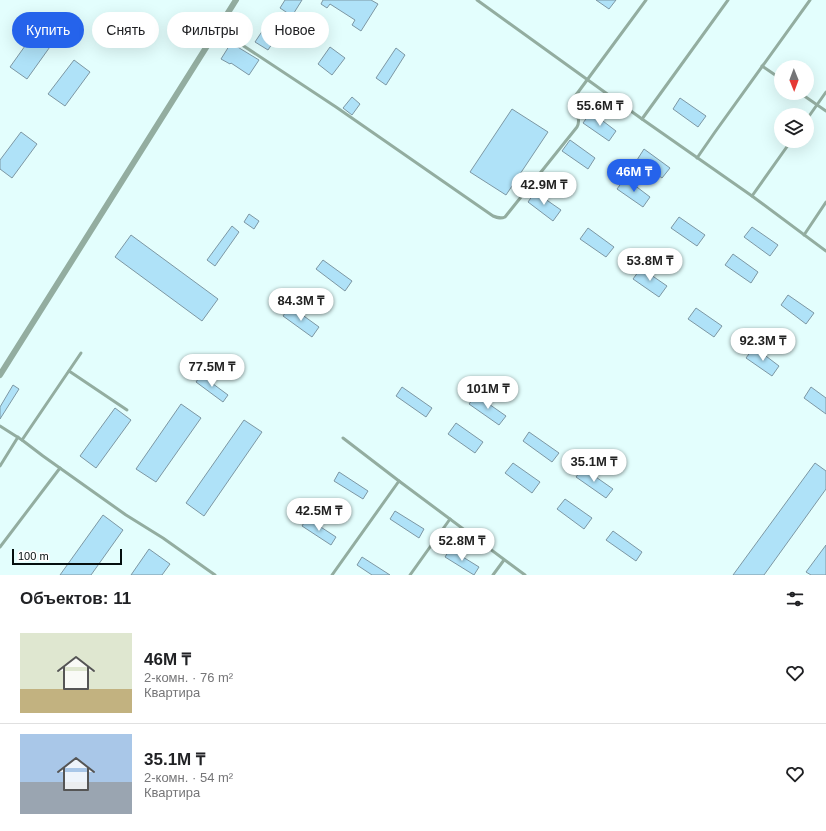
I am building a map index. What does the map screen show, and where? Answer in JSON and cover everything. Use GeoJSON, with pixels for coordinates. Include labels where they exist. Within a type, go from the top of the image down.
{"type":"FeatureCollection","features":[{"type":"Feature","properties":{"kind":"street"},"geometry":{"type":"LineString","coordinates":[[229,12],[236,0]]}},
{"type":"Feature","properties":{"kind":"street"},"geometry":{"type":"LineString","coordinates":[[0,375],[206,48]]}},
{"type":"Feature","properties":{"kind":"lane"},"geometry":{"type":"LineString","coordinates":[[477,0],[752,196],[826,251]]}},
{"type":"Feature","properties":{"kind":"lane"},"geometry":{"type":"LineString","coordinates":[[247,48],[336,106],[493,216],[502,218],[505,217],[577,128],[579,119],[574,108],[576,95],[646,0]]}},
{"type":"Feature","properties":{"kind":"lane"},"geometry":{"type":"LineString","coordinates":[[642,118],[728,0]]}},
{"type":"Feature","properties":{"kind":"lane"},"geometry":{"type":"LineString","coordinates":[[697,158],[810,0]]}},
{"type":"Feature","properties":{"kind":"lane"},"geometry":{"type":"LineString","coordinates":[[762,66],[774,74]]}},
{"type":"Feature","properties":{"kind":"lane"},"geometry":{"type":"LineString","coordinates":[[814,109],[826,92]]}},
{"type":"Feature","properties":{"kind":"lane"},"geometry":{"type":"LineString","coordinates":[[810,100],[826,111]]}},
{"type":"Feature","properties":{"kind":"lane"},"geometry":{"type":"LineString","coordinates":[[752,196],[786,148]]}},
{"type":"Feature","properties":{"kind":"lane"},"geometry":{"type":"LineString","coordinates":[[804,235],[826,202]]}},
{"type":"Feature","properties":{"kind":"lane"},"geometry":{"type":"LineString","coordinates":[[22,440],[81,353]]}},
{"type":"Feature","properties":{"kind":"lane"},"geometry":{"type":"LineString","coordinates":[[69,371],[127,410]]}},
{"type":"Feature","properties":{"kind":"lane"},"geometry":{"type":"LineString","coordinates":[[0,426],[18,437],[126,515],[163,538],[215,575]]}},
{"type":"Feature","properties":{"kind":"lane"},"geometry":{"type":"LineString","coordinates":[[0,466],[18,437]]}},
{"type":"Feature","properties":{"kind":"lane"},"geometry":{"type":"LineString","coordinates":[[343,438],[525,575]]}},
{"type":"Feature","properties":{"kind":"lane"},"geometry":{"type":"LineString","coordinates":[[0,547],[60,468]]}},
{"type":"Feature","properties":{"kind":"lane"},"geometry":{"type":"LineString","coordinates":[[332,575],[399,481]]}},
{"type":"Feature","properties":{"kind":"lane"},"geometry":{"type":"LineString","coordinates":[[410,575],[450,519]]}},
{"type":"Feature","properties":{"kind":"lane"},"geometry":{"type":"LineString","coordinates":[[493,575],[504,560]]}},
{"type":"Feature","properties":{"kind":"building"},"geometry":{"type":"Polygon","coordinates":[[[285,0],[302,0],[294,12],[286,12],[280,8],[285,0]]]}},
{"type":"Feature","properties":{"kind":"building"},"geometry":{"type":"Polygon","coordinates":[[[323,0],[371,0],[378,4],[361,31],[352,25],[355,20],[330,4],[327,8],[321,4],[323,0]]]}},
{"type":"Feature","properties":{"kind":"building"},"geometry":{"type":"Polygon","coordinates":[[[596,0],[616,0],[609,9],[596,0]]]}},
{"type":"Feature","properties":{"kind":"building"},"geometry":{"type":"Polygon","coordinates":[[[261,33],[261,46],[255,42],[261,33]]]}},
{"type":"Feature","properties":{"kind":"building"},"geometry":{"type":"Polygon","coordinates":[[[330,47],[345,58],[332,75],[318,64],[330,47]]]}},
{"type":"Feature","properties":{"kind":"building"},"geometry":{"type":"Polygon","coordinates":[[[24,48],[49,48],[27,79],[10,67],[24,48]]]}},
{"type":"Feature","properties":{"kind":"building"},"geometry":{"type":"Polygon","coordinates":[[[228,48],[239,48],[259,60],[249,75],[231,63],[230,64],[221,59],[228,48]]]}},
{"type":"Feature","properties":{"kind":"building"},"geometry":{"type":"Polygon","coordinates":[[[396,48],[405,55],[386,85],[376,78],[396,48]]]}},
{"type":"Feature","properties":{"kind":"building"},"geometry":{"type":"Polygon","coordinates":[[[74,60],[90,72],[65,106],[48,94],[74,60]]]}},
{"type":"Feature","properties":{"kind":"building"},"geometry":{"type":"Polygon","coordinates":[[[352,97],[360,104],[352,115],[343,108],[352,97]]]}},
{"type":"Feature","properties":{"kind":"building"},"geometry":{"type":"Polygon","coordinates":[[[680,98],[706,116],[698,127],[673,109],[680,98]]]}},
{"type":"Feature","properties":{"kind":"building"},"geometry":{"type":"Polygon","coordinates":[[[512,109],[548,132],[506,195],[470,172],[512,109]]]}},
{"type":"Feature","properties":{"kind":"building"},"geometry":{"type":"Polygon","coordinates":[[[591,112],[616,131],[609,141],[583,123],[591,112]]]}},
{"type":"Feature","properties":{"kind":"building"},"geometry":{"type":"Polygon","coordinates":[[[21,132],[37,144],[12,178],[0,169],[0,160],[21,132]]]}},
{"type":"Feature","properties":{"kind":"building"},"geometry":{"type":"Polygon","coordinates":[[[570,140],[595,158],[588,169],[562,151],[570,140]]]}},
{"type":"Feature","properties":{"kind":"building"},"geometry":{"type":"Polygon","coordinates":[[[644,149],[670,168],[662,178],[637,160],[644,149]]]}},
{"type":"Feature","properties":{"kind":"building"},"geometry":{"type":"Polygon","coordinates":[[[625,178],[650,197],[643,207],[617,189],[625,178]]]}},
{"type":"Feature","properties":{"kind":"building"},"geometry":{"type":"Polygon","coordinates":[[[535,192],[561,210],[553,221],[528,202],[535,192]]]}},
{"type":"Feature","properties":{"kind":"building"},"geometry":{"type":"Polygon","coordinates":[[[249,214],[259,221],[254,229],[244,222],[249,214]]]}},
{"type":"Feature","properties":{"kind":"building"},"geometry":{"type":"Polygon","coordinates":[[[679,217],[705,235],[697,246],[671,228],[679,217]]]}},
{"type":"Feature","properties":{"kind":"building"},"geometry":{"type":"Polygon","coordinates":[[[232,226],[239,232],[215,266],[207,260],[232,226]]]}},
{"type":"Feature","properties":{"kind":"building"},"geometry":{"type":"Polygon","coordinates":[[[752,227],[778,245],[770,256],[744,237],[752,227]]]}},
{"type":"Feature","properties":{"kind":"building"},"geometry":{"type":"Polygon","coordinates":[[[588,228],[614,247],[606,257],[580,239],[588,228]]]}},
{"type":"Feature","properties":{"kind":"building"},"geometry":{"type":"Polygon","coordinates":[[[131,235],[218,299],[202,321],[115,257],[131,235]]]}},
{"type":"Feature","properties":{"kind":"building"},"geometry":{"type":"Polygon","coordinates":[[[733,254],[758,272],[751,283],[725,265],[733,254]]]}},
{"type":"Feature","properties":{"kind":"building"},"geometry":{"type":"Polygon","coordinates":[[[323,260],[352,281],[345,291],[316,269],[323,260]]]}},
{"type":"Feature","properties":{"kind":"building"},"geometry":{"type":"Polygon","coordinates":[[[641,268],[667,286],[659,297],[633,279],[641,268]]]}},
{"type":"Feature","properties":{"kind":"building"},"geometry":{"type":"Polygon","coordinates":[[[788,295],[814,313],[806,324],[781,305],[788,295]]]}},
{"type":"Feature","properties":{"kind":"building"},"geometry":{"type":"Polygon","coordinates":[[[290,306],[319,327],[312,337],[283,316],[290,306]]]}},
{"type":"Feature","properties":{"kind":"building"},"geometry":{"type":"Polygon","coordinates":[[[696,308],[722,326],[714,337],[688,319],[696,308]]]}},
{"type":"Feature","properties":{"kind":"building"},"geometry":{"type":"Polygon","coordinates":[[[754,347],[779,366],[772,376],[746,358],[754,347]]]}},
{"type":"Feature","properties":{"kind":"building"},"geometry":{"type":"Polygon","coordinates":[[[201,375],[228,395],[223,402],[196,382],[201,375]]]}},
{"type":"Feature","properties":{"kind":"building"},"geometry":{"type":"Polygon","coordinates":[[[13,385],[19,389],[0,419],[0,407],[13,385]]]}},
{"type":"Feature","properties":{"kind":"building"},"geometry":{"type":"Polygon","coordinates":[[[402,387],[432,408],[426,417],[396,396],[402,387]]]}},
{"type":"Feature","properties":{"kind":"building"},"geometry":{"type":"Polygon","coordinates":[[[811,387],[826,398],[826,414],[804,398],[811,387]]]}},
{"type":"Feature","properties":{"kind":"building"},"geometry":{"type":"Polygon","coordinates":[[[476,395],[506,416],[499,425],[469,404],[476,395]]]}},
{"type":"Feature","properties":{"kind":"building"},"geometry":{"type":"Polygon","coordinates":[[[181,404],[201,418],[156,482],[136,469],[181,404]]]}},
{"type":"Feature","properties":{"kind":"building"},"geometry":{"type":"Polygon","coordinates":[[[115,408],[131,420],[96,468],[80,456],[115,408]]]}},
{"type":"Feature","properties":{"kind":"building"},"geometry":{"type":"Polygon","coordinates":[[[244,420],[262,432],[204,516],[186,503],[244,420]]]}},
{"type":"Feature","properties":{"kind":"building"},"geometry":{"type":"Polygon","coordinates":[[[456,423],[483,442],[475,453],[448,434],[456,423]]]}},
{"type":"Feature","properties":{"kind":"building"},"geometry":{"type":"Polygon","coordinates":[[[529,432],[559,453],[552,462],[523,441],[529,432]]]}},
{"type":"Feature","properties":{"kind":"building"},"geometry":{"type":"Polygon","coordinates":[[[513,463],[540,482],[532,493],[505,473],[513,463]]]}},
{"type":"Feature","properties":{"kind":"building"},"geometry":{"type":"Polygon","coordinates":[[[815,463],[826,471],[826,489],[764,575],[733,575],[815,463]]]}},
{"type":"Feature","properties":{"kind":"building"},"geometry":{"type":"Polygon","coordinates":[[[583,468],[613,489],[606,498],[576,477],[583,468]]]}},
{"type":"Feature","properties":{"kind":"building"},"geometry":{"type":"Polygon","coordinates":[[[339,472],[368,491],[363,499],[334,481],[339,472]]]}},
{"type":"Feature","properties":{"kind":"building"},"geometry":{"type":"Polygon","coordinates":[[[565,499],[592,518],[584,529],[557,509],[565,499]]]}},
{"type":"Feature","properties":{"kind":"building"},"geometry":{"type":"Polygon","coordinates":[[[395,511],[424,529],[419,538],[390,519],[395,511]]]}},
{"type":"Feature","properties":{"kind":"building"},"geometry":{"type":"Polygon","coordinates":[[[103,515],[123,530],[91,575],[60,575],[103,515]]]}},
{"type":"Feature","properties":{"kind":"building"},"geometry":{"type":"Polygon","coordinates":[[[307,518],[336,537],[331,545],[302,526],[307,518]]]}},
{"type":"Feature","properties":{"kind":"building"},"geometry":{"type":"Polygon","coordinates":[[[613,531],[642,552],[636,561],[606,540],[613,531]]]}},
{"type":"Feature","properties":{"kind":"building"},"geometry":{"type":"Polygon","coordinates":[[[826,545],[826,575],[811,575],[806,572],[826,545]]]}},
{"type":"Feature","properties":{"kind":"building"},"geometry":{"type":"Polygon","coordinates":[[[149,549],[170,564],[162,575],[131,575],[149,549]]]}},
{"type":"Feature","properties":{"kind":"building"},"geometry":{"type":"Polygon","coordinates":[[[450,549],[479,567],[474,575],[445,557],[450,549]]]}},
{"type":"Feature","properties":{"kind":"building"},"geometry":{"type":"Polygon","coordinates":[[[362,557],[390,575],[372,575],[357,565],[362,557]]]}}]}
